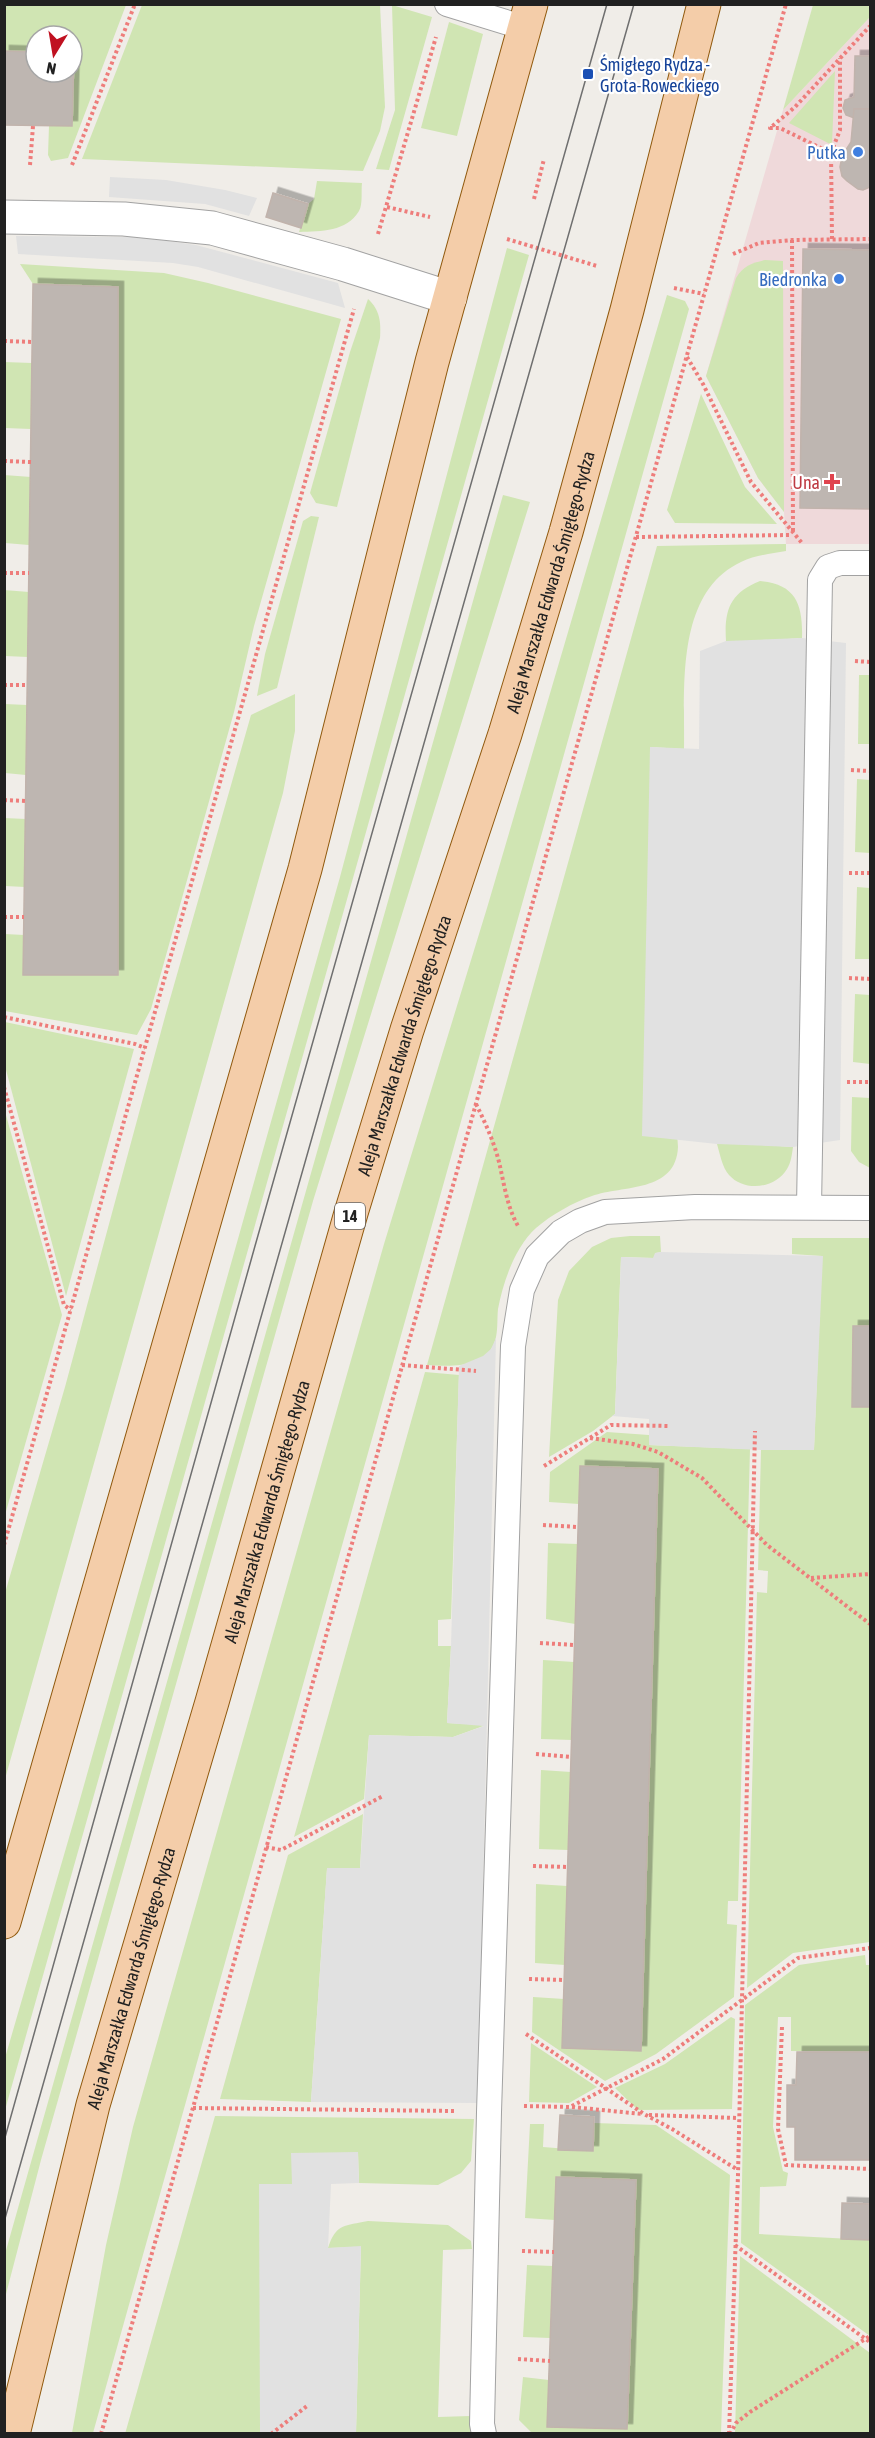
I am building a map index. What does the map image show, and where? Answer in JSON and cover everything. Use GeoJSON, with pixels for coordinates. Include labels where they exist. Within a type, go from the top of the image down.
{"type":"FeatureCollection","features":[{"type":"Feature","properties":{"kind":"main road","name":"Aleja Marszałka Edwarda Śmigłego-Rydza"},"geometry":{"type":"LineString","coordinates":[[13,2433],[93,2105],[212,1702],[351,1212],[407,1030],[506,734],[566,532],[635,277],[704,4]]}},
{"type":"Feature","properties":{"kind":"main road"},"geometry":{"type":"LineString","coordinates":[[4,1922],[305,869],[405,468],[528,16]]}},
{"type":"Feature","properties":{"kind":"street"},"geometry":{"type":"LineString","coordinates":[[4,217],[166,221],[212,228],[343,264],[450,298]]}},
{"type":"Feature","properties":{"kind":"lane"},"geometry":{"type":"LineString","coordinates":[[447,4],[528,16]]}},
{"type":"Feature","properties":{"kind":"lane"},"geometry":{"type":"LineString","coordinates":[[809,1207],[820,580],[828,567],[840,563],[870,563]]}},
{"type":"Feature","properties":{"kind":"lane"},"geometry":{"type":"LineString","coordinates":[[484,2433],[482,2413],[489,2112],[513,1346],[522,1290],[537,1256],[561,1232],[580,1221],[605,1212],[695,1207],[870,1208]]}},
{"type":"Feature","properties":{"kind":"path"},"geometry":{"type":"LineString","coordinates":[[72,165],[135,4]]}},
{"type":"Feature","properties":{"kind":"path"},"geometry":{"type":"LineString","coordinates":[[101,2433],[786,4]]}},
{"type":"Feature","properties":{"kind":"path"},"geometry":{"type":"LineString","coordinates":[[831,153],[780,128],[770,128],[795,107],[870,26]]}},
{"type":"Feature","properties":{"kind":"path"},"geometry":{"type":"LineString","coordinates":[[438,30],[387,207],[470,228],[635,277],[704,294]]}},
{"type":"Feature","properties":{"kind":"path"},"geometry":{"type":"LineString","coordinates":[[832,239],[831,153],[840,130],[840,58]]}},
{"type":"Feature","properties":{"kind":"path"},"geometry":{"type":"LineString","coordinates":[[30,165],[33,126]]}},
{"type":"Feature","properties":{"kind":"path"},"geometry":{"type":"LineString","coordinates":[[534,199],[544,159]]}},
{"type":"Feature","properties":{"kind":"path"},"geometry":{"type":"LineString","coordinates":[[734,254],[759,243],[792,240],[870,239]]}},
{"type":"Feature","properties":{"kind":"path"},"geometry":{"type":"LineString","coordinates":[[792,240],[793,535]]}},
{"type":"Feature","properties":{"kind":"path"},"geometry":{"type":"LineString","coordinates":[[4,1545],[355,305]]}},
{"type":"Feature","properties":{"kind":"path"},"geometry":{"type":"LineString","coordinates":[[4,342],[33,342]]}},
{"type":"Feature","properties":{"kind":"path"},"geometry":{"type":"LineString","coordinates":[[687,356],[704,384],[751,482],[793,535]]}},
{"type":"Feature","properties":{"kind":"path"},"geometry":{"type":"LineString","coordinates":[[4,461],[31,462]]}},
{"type":"Feature","properties":{"kind":"path"},"geometry":{"type":"LineString","coordinates":[[636,537],[793,535]]}},
{"type":"Feature","properties":{"kind":"path"},"geometry":{"type":"LineString","coordinates":[[4,573],[29,573]]}},
{"type":"Feature","properties":{"kind":"path"},"geometry":{"type":"LineString","coordinates":[[845,661],[870,662]]}},
{"type":"Feature","properties":{"kind":"path"},"geometry":{"type":"LineString","coordinates":[[4,684],[27,685]]}},
{"type":"Feature","properties":{"kind":"path"},"geometry":{"type":"LineString","coordinates":[[844,770],[870,771]]}},
{"type":"Feature","properties":{"kind":"path"},"geometry":{"type":"LineString","coordinates":[[4,800],[26,801]]}},
{"type":"Feature","properties":{"kind":"path"},"geometry":{"type":"LineString","coordinates":[[843,873],[870,873]]}},
{"type":"Feature","properties":{"kind":"path"},"geometry":{"type":"LineString","coordinates":[[4,917],[24,916]]}},
{"type":"Feature","properties":{"kind":"path"},"geometry":{"type":"LineString","coordinates":[[842,978],[870,979]]}},
{"type":"Feature","properties":{"kind":"path"},"geometry":{"type":"LineString","coordinates":[[4,1017],[145,1048]]}},
{"type":"Feature","properties":{"kind":"path"},"geometry":{"type":"LineString","coordinates":[[841,1082],[870,1082]]}},
{"type":"Feature","properties":{"kind":"path"},"geometry":{"type":"LineString","coordinates":[[4,1088],[64,1305],[71,1310]]}},
{"type":"Feature","properties":{"kind":"path"},"geometry":{"type":"LineString","coordinates":[[476,1104],[499,1159],[506,1194],[516,1223],[537,1256]]}},
{"type":"Feature","properties":{"kind":"path"},"geometry":{"type":"LineString","coordinates":[[402,1365],[513,1374]]}},
{"type":"Feature","properties":{"kind":"path"},"geometry":{"type":"LineString","coordinates":[[541,1468],[611,1425],[670,1426]]}},
{"type":"Feature","properties":{"kind":"path"},"geometry":{"type":"LineString","coordinates":[[729,2433],[738,2170],[755,1431]]}},
{"type":"Feature","properties":{"kind":"path"},"geometry":{"type":"LineString","coordinates":[[590,1438],[633,1444],[658,1452],[702,1478],[767,1545],[870,1624]]}},
{"type":"Feature","properties":{"kind":"path"},"geometry":{"type":"LineString","coordinates":[[539,1525],[578,1527]]}},
{"type":"Feature","properties":{"kind":"path"},"geometry":{"type":"LineString","coordinates":[[810,1578],[870,1574]]}},
{"type":"Feature","properties":{"kind":"path"},"geometry":{"type":"LineString","coordinates":[[536,1643],[575,1645]]}},
{"type":"Feature","properties":{"kind":"path"},"geometry":{"type":"LineString","coordinates":[[532,1754],[571,1757]]}},
{"type":"Feature","properties":{"kind":"path"},"geometry":{"type":"LineString","coordinates":[[266,1847],[282,1850],[383,1796]]}},
{"type":"Feature","properties":{"kind":"path"},"geometry":{"type":"LineString","coordinates":[[529,1865],[568,1867]]}},
{"type":"Feature","properties":{"kind":"path"},"geometry":{"type":"LineString","coordinates":[[570,2107],[663,2059],[798,1958],[870,1948]]}},
{"type":"Feature","properties":{"kind":"path"},"geometry":{"type":"LineString","coordinates":[[525,1979],[564,1980]]}},
{"type":"Feature","properties":{"kind":"path"},"geometry":{"type":"LineString","coordinates":[[782,2027],[778,2129],[786,2165],[870,2169]]}},
{"type":"Feature","properties":{"kind":"path"},"geometry":{"type":"LineString","coordinates":[[523,2032],[644,2114],[738,2170]]}},
{"type":"Feature","properties":{"kind":"path"},"geometry":{"type":"LineString","coordinates":[[193,2108],[489,2112],[522,2106],[738,2118]]}},
{"type":"Feature","properties":{"kind":"path"},"geometry":{"type":"LineString","coordinates":[[735,2245],[870,2342]]}},
{"type":"Feature","properties":{"kind":"path"},"geometry":{"type":"LineString","coordinates":[[515,2251],[554,2252]]}},
{"type":"Feature","properties":{"kind":"path"},"geometry":{"type":"LineString","coordinates":[[729,2433],[736,2423],[750,2412],[870,2336]]}},
{"type":"Feature","properties":{"kind":"path"},"geometry":{"type":"LineString","coordinates":[[511,2358],[550,2361]]}},
{"type":"Feature","properties":{"kind":"path"},"geometry":{"type":"LineString","coordinates":[[271,2433],[307,2406]]}},
{"type":"Feature","properties":{"kind":"shaded area"},"geometry":{"type":"Polygon","coordinates":[[[870,17],[870,544],[786,544],[784,512],[758,478],[706,376],[783,110],[870,17]]]}},
{"type":"Feature","properties":{"kind":"shaded area"},"geometry":{"type":"Polygon","coordinates":[[[110,177],[166,180],[257,198],[249,216],[205,204],[109,197],[110,177]]]}},
{"type":"Feature","properties":{"kind":"shaded area"},"geometry":{"type":"Polygon","coordinates":[[[16,236],[140,237],[196,245],[338,283],[345,308],[198,267],[173,263],[18,254],[16,236]]]}},
{"type":"Feature","properties":{"kind":"shaded area"},"geometry":{"type":"Polygon","coordinates":[[[802,638],[846,643],[840,1140],[793,1147],[717,1144],[642,1136],[650,747],[699,749],[700,651],[726,641],[802,638]]]}},
{"type":"Feature","properties":{"kind":"shaded area"},"geometry":{"type":"Polygon","coordinates":[[[655,1253],[823,1256],[814,1450],[649,1445],[649,1419],[612,1416],[615,1414],[621,1257],[653,1258],[655,1253]]]}},
{"type":"Feature","properties":{"kind":"shaded area"},"geometry":{"type":"Polygon","coordinates":[[[496,1338],[478,2103],[311,2102],[327,1868],[360,1868],[369,1735],[453,1737],[484,1726],[447,1723],[459,1366],[483,1356],[491,1349],[496,1338]]]}},
{"type":"Feature","properties":{"kind":"shaded area"},"geometry":{"type":"Polygon","coordinates":[[[358,2152],[359,2183],[331,2184],[328,2248],[361,2246],[356,2433],[260,2433],[259,2184],[292,2184],[291,2153],[358,2152]]]}},
{"type":"Feature","properties":{"kind":"green space"},"geometry":{"type":"Polygon","coordinates":[[[5,5],[126,5],[68,158],[51,161],[48,155],[49,126],[72,126],[72,84],[84,84],[84,24],[24,24],[24,52],[5,51],[5,5]]]}},
{"type":"Feature","properties":{"kind":"green space"},"geometry":{"type":"Polygon","coordinates":[[[142,5],[380,5],[385,107],[380,131],[363,171],[82,159],[142,5]]]}},
{"type":"Feature","properties":{"kind":"green space"},"geometry":{"type":"Polygon","coordinates":[[[392,5],[432,17],[389,170],[376,169],[395,110],[392,5]]]}},
{"type":"Feature","properties":{"kind":"green space"},"geometry":{"type":"Polygon","coordinates":[[[813,5],[870,5],[870,17],[783,110],[813,5]]]}},
{"type":"Feature","properties":{"kind":"green space"},"geometry":{"type":"Polygon","coordinates":[[[449,22],[483,34],[457,136],[421,128],[449,22]]]}},
{"type":"Feature","properties":{"kind":"green space"},"geometry":{"type":"Polygon","coordinates":[[[835,71],[832,144],[832,145],[789,123],[835,71]]]}},
{"type":"Feature","properties":{"kind":"green space"},"geometry":{"type":"Polygon","coordinates":[[[317,181],[362,183],[359,211],[354,218],[340,227],[299,232],[308,204],[314,199],[317,181]]]}},
{"type":"Feature","properties":{"kind":"green space"},"geometry":{"type":"Polygon","coordinates":[[[507,248],[529,255],[5,2110],[5,2058],[340,877],[507,248]]]}},
{"type":"Feature","properties":{"kind":"green space"},"geometry":{"type":"Polygon","coordinates":[[[765,260],[783,261],[784,512],[758,478],[706,376],[736,278],[748,266],[765,260]]]}},
{"type":"Feature","properties":{"kind":"green space"},"geometry":{"type":"Polygon","coordinates":[[[20,264],[164,273],[341,319],[254,626],[234,712],[151,1009],[137,1035],[5,1011],[5,934],[24,935],[118,974],[118,288],[33,284],[20,264]]]}},
{"type":"Feature","properties":{"kind":"green space"},"geometry":{"type":"Polygon","coordinates":[[[667,295],[685,301],[689,309],[93,2433],[72,2433],[106,2245],[133,2127],[384,1244],[487,908],[667,295]]]}},
{"type":"Feature","properties":{"kind":"green space"},"geometry":{"type":"Polygon","coordinates":[[[368,299],[375,307],[379,317],[380,338],[337,507],[316,503],[310,493],[350,352],[368,299]]]}},
{"type":"Feature","properties":{"kind":"green space"},"geometry":{"type":"Polygon","coordinates":[[[4,362],[32,363],[31,429],[5,428],[4,362]]]}},
{"type":"Feature","properties":{"kind":"green space"},"geometry":{"type":"Polygon","coordinates":[[[701,394],[745,487],[777,524],[675,523],[667,510],[701,394]]]}},
{"type":"Feature","properties":{"kind":"green space"},"geometry":{"type":"Polygon","coordinates":[[[4,475],[31,477],[29,545],[5,543],[4,475]]]}},
{"type":"Feature","properties":{"kind":"green space"},"geometry":{"type":"Polygon","coordinates":[[[503,495],[530,502],[313,1201],[41,2160],[5,2298],[5,2254],[503,495]]]}},
{"type":"Feature","properties":{"kind":"green space"},"geometry":{"type":"Polygon","coordinates":[[[311,516],[319,517],[277,688],[257,696],[265,654],[303,521],[311,516]]]}},
{"type":"Feature","properties":{"kind":"green space"},"geometry":{"type":"Polygon","coordinates":[[[786,544],[786,551],[757,556],[741,562],[720,576],[704,596],[694,619],[688,644],[685,671],[684,749],[650,747],[678,1147],[675,1162],[668,1173],[658,1180],[646,1185],[585,1199],[570,1205],[536,1228],[516,1255],[507,1277],[498,1309],[497,1334],[486,1355],[478,1360],[458,1365],[427,1365],[657,546],[786,544]]]}},
{"type":"Feature","properties":{"kind":"green space"},"geometry":{"type":"Polygon","coordinates":[[[760,581],[772,583],[790,592],[799,607],[802,638],[772,640],[764,1145],[793,1147],[789,1164],[782,1176],[767,1184],[751,1186],[729,1175],[717,1144],[749,1144],[760,641],[726,641],[726,620],[736,597],[760,581]]]}},
{"type":"Feature","properties":{"kind":"green space"},"geometry":{"type":"Polygon","coordinates":[[[4,590],[29,592],[28,657],[5,656],[4,590]]]}},
{"type":"Feature","properties":{"kind":"green space"},"geometry":{"type":"Polygon","coordinates":[[[859,675],[870,675],[870,744],[858,744],[859,675]]]}},
{"type":"Feature","properties":{"kind":"green space"},"geometry":{"type":"Polygon","coordinates":[[[295,694],[295,731],[283,793],[5,1779],[5,1593],[65,1387],[166,1013],[251,715],[295,694]]]}},
{"type":"Feature","properties":{"kind":"green space"},"geometry":{"type":"Polygon","coordinates":[[[5,704],[27,705],[26,775],[5,773],[5,704]]]}},
{"type":"Feature","properties":{"kind":"green space"},"geometry":{"type":"Polygon","coordinates":[[[857,779],[870,780],[870,853],[855,852],[857,779]]]}},
{"type":"Feature","properties":{"kind":"green space"},"geometry":{"type":"Polygon","coordinates":[[[4,818],[26,819],[25,887],[5,886],[4,818]]]}},
{"type":"Feature","properties":{"kind":"green space"},"geometry":{"type":"Polygon","coordinates":[[[857,887],[870,888],[870,959],[855,959],[857,887]]]}},
{"type":"Feature","properties":{"kind":"green space"},"geometry":{"type":"Polygon","coordinates":[[[855,994],[870,995],[870,1064],[853,1062],[855,994]]]}},
{"type":"Feature","properties":{"kind":"green space"},"geometry":{"type":"Polygon","coordinates":[[[5,1022],[134,1049],[66,1296],[5,1066],[5,1022]]]}},
{"type":"Feature","properties":{"kind":"green space"},"geometry":{"type":"Polygon","coordinates":[[[852,1097],[870,1098],[870,1168],[859,1162],[851,1151],[852,1097]]]}},
{"type":"Feature","properties":{"kind":"green space"},"geometry":{"type":"Polygon","coordinates":[[[4,1108],[62,1315],[5,1515],[4,1515],[4,1108]]]}},
{"type":"Feature","properties":{"kind":"green space"},"geometry":{"type":"Polygon","coordinates":[[[660,1236],[661,1252],[656,1253],[654,1258],[621,1257],[615,1414],[593,1431],[549,1457],[558,1300],[569,1271],[592,1247],[611,1238],[660,1236]]]}},
{"type":"Feature","properties":{"kind":"green space"},"geometry":{"type":"Polygon","coordinates":[[[792,1238],[870,1238],[870,1326],[854,1326],[852,1407],[870,1407],[870,1942],[793,1953],[747,1988],[757,1592],[767,1593],[768,1571],[758,1570],[761,1450],[814,1449],[822,1256],[792,1254],[792,1238]]]}},
{"type":"Feature","properties":{"kind":"green space"},"geometry":{"type":"Polygon","coordinates":[[[425,1372],[459,1375],[451,1619],[438,1620],[438,1646],[451,1646],[447,1723],[486,1725],[453,1737],[369,1735],[364,1799],[294,1837],[425,1372]]]}},
{"type":"Feature","properties":{"kind":"green space"},"geometry":{"type":"Polygon","coordinates":[[[607,1432],[649,1435],[649,1445],[750,1449],[738,1901],[728,1901],[727,1924],[737,1925],[734,1997],[656,2054],[605,2081],[532,2032],[533,1997],[564,1999],[562,2048],[641,2050],[658,1469],[580,1467],[579,1504],[549,1502],[550,1472],[607,1432]]]}},
{"type":"Feature","properties":{"kind":"green space"},"geometry":{"type":"Polygon","coordinates":[[[548,1543],[578,1544],[575,1624],[546,1619],[548,1543]]]}},
{"type":"Feature","properties":{"kind":"green space"},"geometry":{"type":"Polygon","coordinates":[[[543,1660],[574,1662],[572,1740],[541,1739],[543,1660]]]}},
{"type":"Feature","properties":{"kind":"green space"},"geometry":{"type":"Polygon","coordinates":[[[541,1770],[571,1772],[568,1850],[539,1849],[541,1770]]]}},
{"type":"Feature","properties":{"kind":"green space"},"geometry":{"type":"Polygon","coordinates":[[[363,1814],[360,1868],[327,1869],[311,2102],[220,2099],[288,1855],[363,1814]]]}},
{"type":"Feature","properties":{"kind":"green space"},"geometry":{"type":"Polygon","coordinates":[[[536,1884],[567,1886],[565,1965],[535,1963],[536,1884]]]}},
{"type":"Feature","properties":{"kind":"green space"},"geometry":{"type":"Polygon","coordinates":[[[865,1955],[866,1965],[870,1965],[870,2052],[791,2051],[791,2017],[778,2017],[773,2127],[783,2171],[788,2173],[786,2186],[760,2187],[759,2234],[870,2240],[870,2336],[741,2243],[745,2005],[799,1965],[865,1955]]]}},
{"type":"Feature","properties":{"kind":"green space"},"geometry":{"type":"Polygon","coordinates":[[[731,2017],[735,2019],[732,2109],[638,2110],[615,2088],[665,2064],[731,2017]]]}},
{"type":"Feature","properties":{"kind":"green space"},"geometry":{"type":"Polygon","coordinates":[[[531,2043],[597,2087],[569,2103],[529,2102],[531,2043]]]}},
{"type":"Feature","properties":{"kind":"green space"},"geometry":{"type":"Polygon","coordinates":[[[215,2116],[474,2119],[471,2161],[461,2173],[438,2185],[359,2183],[358,2153],[292,2184],[260,2184],[260,2433],[125,2434],[215,2116]]]}},
{"type":"Feature","properties":{"kind":"green space"},"geometry":{"type":"Polygon","coordinates":[[[594,2123],[656,2125],[730,2175],[721,2433],[532,2433],[519,2420],[523,2377],[549,2380],[635,2180],[557,2177],[555,2220],[525,2218],[530,2124],[544,2124],[543,2147],[593,2151],[594,2123]]]}},
{"type":"Feature","properties":{"kind":"green space"},"geometry":{"type":"Polygon","coordinates":[[[368,2221],[448,2225],[471,2241],[472,2249],[443,2250],[438,2417],[470,2416],[471,2433],[356,2433],[361,2247],[328,2248],[334,2234],[342,2227],[368,2221]]]}},
{"type":"Feature","properties":{"kind":"green space"},"geometry":{"type":"Polygon","coordinates":[[[740,2256],[870,2353],[870,2433],[735,2433],[740,2256]]]}},
{"type":"Feature","properties":{"kind":"green space"},"geometry":{"type":"Polygon","coordinates":[[[527,2265],[553,2266],[550,2338],[523,2337],[527,2265]]]}},
{"type":"Feature","properties":{"kind":"building"},"geometry":{"type":"Polygon","coordinates":[[[4,51],[24,52],[24,84],[73,84],[72,126],[4,125],[4,51]]]}},
{"type":"Feature","properties":{"kind":"building"},"geometry":{"type":"Polygon","coordinates":[[[855,56],[870,56],[870,109],[854,109],[854,118],[846,115],[843,108],[845,100],[854,97],[855,56]]]}},
{"type":"Feature","properties":{"kind":"building","name":"Putka"},"geometry":{"type":"Polygon","coordinates":[[[854,109],[870,109],[870,187],[863,190],[858,189],[842,176],[840,167],[842,156],[851,142],[854,109]]]}},
{"type":"Feature","properties":{"kind":"building"},"geometry":{"type":"Polygon","coordinates":[[[273,193],[308,204],[301,228],[266,217],[273,193]]]}},
{"type":"Feature","properties":{"kind":"building"},"geometry":{"type":"Polygon","coordinates":[[[803,249],[870,250],[870,509],[800,508],[803,249]]]}},
{"type":"Feature","properties":{"kind":"building"},"geometry":{"type":"Polygon","coordinates":[[[33,284],[118,287],[118,975],[23,975],[33,284]]]}},
{"type":"Feature","properties":{"kind":"building"},"geometry":{"type":"Polygon","coordinates":[[[853,1326],[870,1326],[870,1407],[852,1407],[853,1326]]]}},
{"type":"Feature","properties":{"kind":"building"},"geometry":{"type":"Polygon","coordinates":[[[580,1466],[658,1469],[641,2051],[562,2048],[580,1466]]]}},
{"type":"Feature","properties":{"kind":"building"},"geometry":{"type":"Polygon","coordinates":[[[797,2052],[870,2052],[870,2160],[795,2160],[795,2127],[787,2127],[787,2085],[796,2085],[797,2052]]]}},
{"type":"Feature","properties":{"kind":"building"},"geometry":{"type":"Polygon","coordinates":[[[560,2115],[594,2117],[593,2151],[558,2150],[560,2115]]]}},
{"type":"Feature","properties":{"kind":"building"},"geometry":{"type":"Polygon","coordinates":[[[556,2177],[636,2180],[627,2429],[547,2427],[556,2177]]]}},
{"type":"Feature","properties":{"kind":"building"},"geometry":{"type":"Polygon","coordinates":[[[842,2203],[870,2204],[870,2240],[841,2239],[842,2203]]]}},
{"type":"Feature","properties":{"kind":"tram line"},"geometry":{"type":"LineString","coordinates":[[4,2141],[607,4]]}},
{"type":"Feature","properties":{"kind":"tram line"},"geometry":{"type":"LineString","coordinates":[[4,2222],[634,4]]}},
{"type":"Feature","properties":{"kind":"place","name":"Śmigłego Rydza - Grota-Roweckiego"},"geometry":{"type":"Point","coordinates":[588,74]}},
{"type":"Feature","properties":{"kind":"place","name":"Putka"},"geometry":{"type":"Point","coordinates":[858,152]}},
{"type":"Feature","properties":{"kind":"place","name":"Biedronka"},"geometry":{"type":"Point","coordinates":[839,279]}},
{"type":"Feature","properties":{"kind":"place","name":"Una"},"geometry":{"type":"Point","coordinates":[832,482]}}]}
